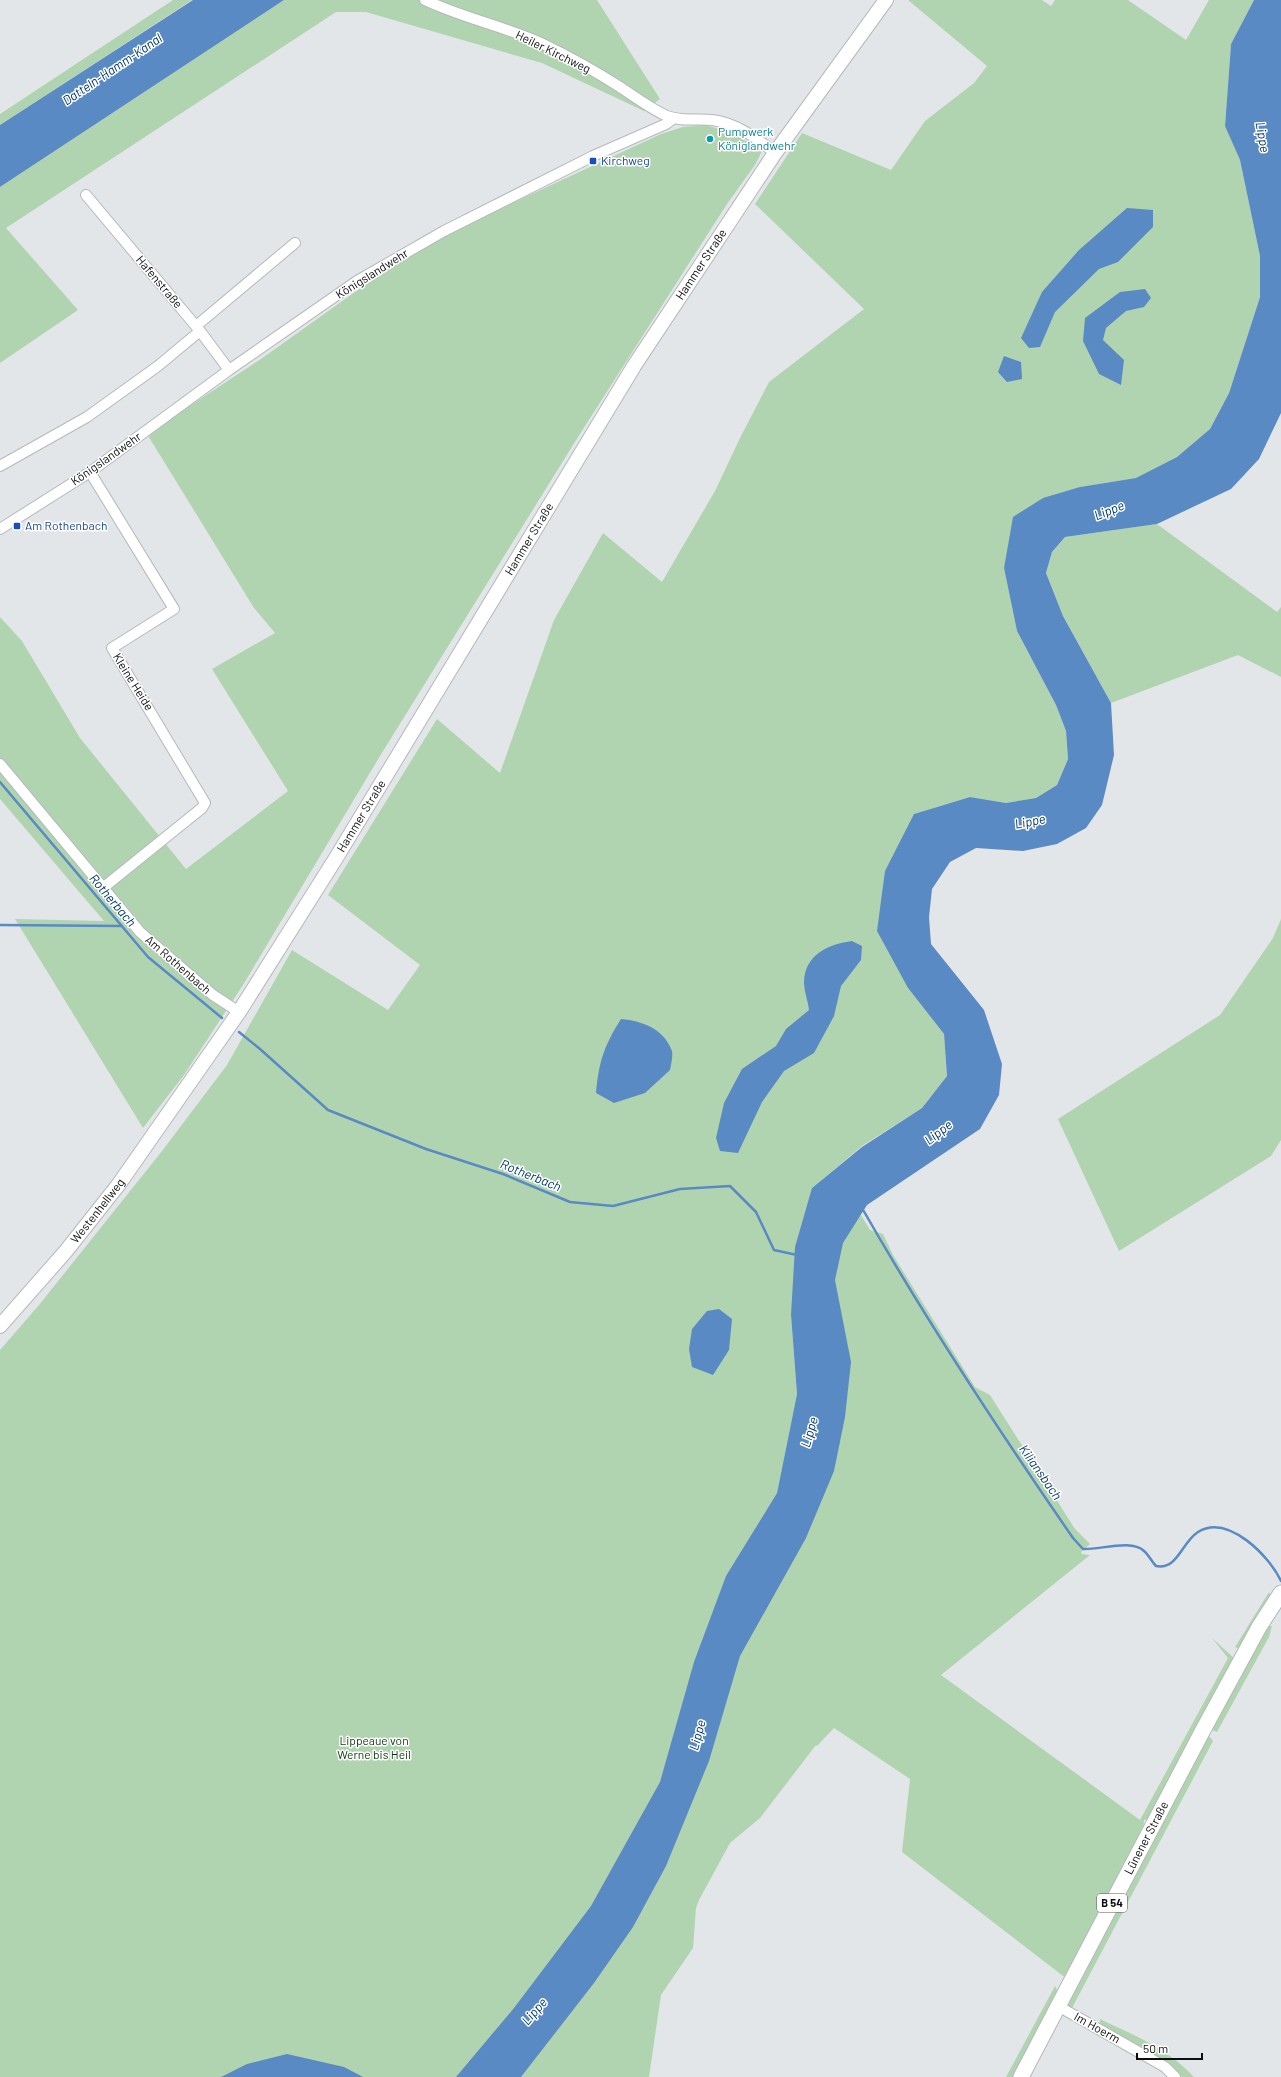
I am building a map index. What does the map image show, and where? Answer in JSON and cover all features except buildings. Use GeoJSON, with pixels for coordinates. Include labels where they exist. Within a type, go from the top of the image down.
{"type":"FeatureCollection","features":[{"type":"Feature","properties":{"kind":"main road","name":"Hammer Straße"},"geometry":{"type":"LineString","coordinates":[[187,1089],[239,1012],[336,858],[634,366],[775,153],[886,0]]}},
{"type":"Feature","properties":{"kind":"main road","name":"Westenhellweg"},"geometry":{"type":"LineString","coordinates":[[0,1326],[66,1251],[119,1184],[187,1089]]}},
{"type":"Feature","properties":{"kind":"main road","name":"Lünener Straße"},"geometry":{"type":"LineString","coordinates":[[1021,2077],[1203,1730],[1278,1597]]}},
{"type":"Feature","properties":{"kind":"street","name":"Heiler Kirchweg"},"geometry":{"type":"LineString","coordinates":[[425,0],[446,10],[494,25],[541,43],[587,67],[659,112],[674,118]]}},
{"type":"Feature","properties":{"kind":"street"},"geometry":{"type":"LineString","coordinates":[[674,118],[711,120],[735,126],[754,137],[775,153]]}},
{"type":"Feature","properties":{"kind":"street","name":"Königslandwehr"},"geometry":{"type":"LineString","coordinates":[[0,529],[90,472],[229,370],[357,281],[444,231],[593,156],[666,124],[674,118]]}},
{"type":"Feature","properties":{"kind":"street","name":"Hafenstraße"},"geometry":{"type":"LineString","coordinates":[[86,195],[198,328],[229,370]]}},
{"type":"Feature","properties":{"kind":"street"},"geometry":{"type":"LineString","coordinates":[[0,466],[87,417],[158,366],[198,328],[295,243]]}},
{"type":"Feature","properties":{"kind":"street","name":"Kleine Heide"},"geometry":{"type":"LineString","coordinates":[[90,472],[174,609],[112,648],[205,803],[202,808],[104,887]]}},
{"type":"Feature","properties":{"kind":"street","name":"Am Rothenbach"},"geometry":{"type":"LineString","coordinates":[[0,764],[140,932],[213,995],[239,1012]]}},
{"type":"Feature","properties":{"kind":"street","name":"Im Hoerm"},"geometry":{"type":"LineString","coordinates":[[1058,2006],[1165,2067],[1175,2077]]}},
{"type":"Feature","properties":{"kind":"green space"},"geometry":{"type":"Polygon","coordinates":[[[173,0],[192,0],[0,125],[0,114],[173,0]]]}},
{"type":"Feature","properties":{"kind":"green space"},"geometry":{"type":"Polygon","coordinates":[[[284,0],[597,0],[660,99],[644,111],[542,63],[366,12],[336,12],[6,228],[78,310],[0,363],[0,187],[284,0]]]}},
{"type":"Feature","properties":{"kind":"green space","name":"Lippeaue von Werne bis Heil"},"geometry":{"type":"Polygon","coordinates":[[[908,0],[1042,0],[1051,6],[1055,0],[1128,0],[1186,40],[1209,0],[1254,0],[1231,44],[1225,125],[1240,160],[1260,256],[1260,297],[1229,393],[1210,429],[1177,457],[1137,478],[1080,487],[1004,568],[1017,631],[1056,705],[1066,731],[1068,759],[1057,785],[1036,798],[1006,803],[970,797],[914,814],[908,988],[944,1034],[947,1076],[922,1108],[862,1146],[812,1188],[791,1315],[797,1394],[777,1493],[749,1539],[777,1560],[812,1280],[861,1215],[870,1230],[883,1234],[893,1255],[975,1387],[990,1395],[1075,1529],[1090,1544],[1081,1552],[1082,1554],[1090,1555],[941,1675],[1140,1820],[1228,1658],[1212,1638],[1235,1659],[1152,1818],[1144,1820],[1143,1833],[1067,1979],[902,1852],[910,1779],[834,1728],[817,1746],[816,1745],[760,1818],[730,1843],[699,1900],[696,1908],[693,1948],[661,1995],[649,2077],[0,2077],[0,1350],[39,1305],[162,1151],[227,1065],[292,950],[388,1010],[420,965],[328,895],[437,719],[500,773],[554,620],[603,533],[662,582],[715,491],[769,382],[864,309],[755,204],[802,133],[891,170],[925,121],[974,83],[987,66],[908,0]]]}},
{"type":"Feature","properties":{"kind":"green space"},"geometry":{"type":"Polygon","coordinates":[[[704,125],[720,129],[734,135],[762,151],[755,165],[727,204],[578,437],[380,756],[243,985],[184,1075],[143,1128],[15,919],[104,921],[0,799],[0,617],[22,641],[80,738],[186,869],[288,791],[212,669],[275,633],[254,608],[147,434],[261,359],[362,287],[448,233],[661,134],[683,127],[704,125]]]}},
{"type":"Feature","properties":{"kind":"green space"},"geometry":{"type":"Polygon","coordinates":[[[1157,524],[1277,612],[1281,607],[1281,677],[1238,655],[1111,703],[1063,616],[1046,573],[1052,552],[1065,537],[1157,524]]]}},
{"type":"Feature","properties":{"kind":"green space"},"geometry":{"type":"Polygon","coordinates":[[[1281,919],[1281,1140],[1271,1156],[1119,1251],[1058,1119],[1220,1015],[1273,938],[1281,919]]]}},
{"type":"Feature","properties":{"kind":"green space"},"geometry":{"type":"Polygon","coordinates":[[[1269,1592],[1271,1597],[1240,1649],[1235,1647],[1269,1592]]]}},
{"type":"Feature","properties":{"kind":"green space"},"geometry":{"type":"Polygon","coordinates":[[[1266,1626],[1272,1626],[1269,1637],[1217,1732],[1212,1730],[1211,1724],[1266,1626]]]}},
{"type":"Feature","properties":{"kind":"green space"},"geometry":{"type":"Polygon","coordinates":[[[1204,1737],[1210,1737],[1213,1741],[1071,2010],[1067,2006],[1066,2001],[1204,1737]]]}},
{"type":"Feature","properties":{"kind":"green space"},"geometry":{"type":"Polygon","coordinates":[[[1055,1986],[1059,1994],[1015,2077],[1006,2077],[1055,1986]]]}},
{"type":"Feature","properties":{"kind":"green space"},"geometry":{"type":"Polygon","coordinates":[[[1100,2019],[1150,2043],[1172,2058],[1194,2077],[1182,2077],[1156,2056],[1100,2025],[1100,2019]]]}},
{"type":"Feature","properties":{"kind":"water","name":"Datteln-Hamm-Kanal"},"geometry":{"type":"Polygon","coordinates":[[[193,0],[284,0],[0,187],[0,125],[193,0]]]}},
{"type":"Feature","properties":{"kind":"water","name":"Lippe"},"geometry":{"type":"Polygon","coordinates":[[[1254,0],[1281,0],[1281,413],[1259,459],[1231,489],[1157,524],[1065,537],[1052,552],[1046,573],[1063,616],[1111,703],[1114,755],[1102,805],[1086,828],[1057,844],[1023,851],[976,848],[950,862],[932,889],[929,917],[931,944],[984,1010],[1002,1064],[999,1095],[980,1129],[867,1205],[843,1243],[835,1280],[851,1362],[845,1417],[834,1471],[806,1538],[740,1656],[709,1761],[666,1866],[633,1927],[594,1983],[521,2077],[456,2077],[514,2008],[591,1906],[660,1782],[694,1662],[726,1576],[777,1493],[797,1394],[791,1315],[795,1247],[812,1188],[862,1147],[922,1108],[947,1076],[944,1034],[908,988],[877,931],[885,871],[914,814],[970,797],[1006,803],[1036,798],[1057,785],[1068,759],[1066,731],[1056,705],[1017,631],[1004,568],[1013,517],[1043,498],[1080,487],[1136,478],[1177,457],[1210,429],[1229,393],[1260,297],[1260,256],[1240,160],[1225,126],[1231,44],[1254,0]]]}},
{"type":"Feature","properties":{"kind":"water"},"geometry":{"type":"Polygon","coordinates":[[[1127,208],[1153,210],[1153,227],[1118,262],[1099,269],[1055,312],[1040,347],[1029,348],[1021,338],[1042,292],[1079,250],[1127,208]]]}},
{"type":"Feature","properties":{"kind":"water"},"geometry":{"type":"Polygon","coordinates":[[[1145,289],[1151,298],[1144,307],[1126,311],[1106,328],[1103,340],[1124,360],[1121,385],[1099,374],[1083,341],[1085,318],[1120,292],[1145,289]]]}},
{"type":"Feature","properties":{"kind":"water"},"geometry":{"type":"Polygon","coordinates":[[[1004,356],[1021,362],[1022,379],[1007,382],[998,372],[1004,356]]]}},
{"type":"Feature","properties":{"kind":"water"},"geometry":{"type":"Polygon","coordinates":[[[852,941],[862,946],[861,960],[841,986],[834,1016],[814,1053],[784,1071],[762,1102],[738,1153],[720,1151],[716,1138],[724,1103],[742,1069],[776,1046],[786,1029],[809,1010],[804,982],[805,972],[814,958],[827,948],[843,942],[852,941]]]}},
{"type":"Feature","properties":{"kind":"water"},"geometry":{"type":"Polygon","coordinates":[[[621,1019],[645,1024],[658,1032],[668,1043],[672,1051],[672,1058],[670,1070],[645,1093],[614,1103],[596,1093],[603,1054],[610,1037],[621,1019]]]}},
{"type":"Feature","properties":{"kind":"water"},"geometry":{"type":"Polygon","coordinates":[[[719,1309],[732,1319],[729,1350],[713,1375],[692,1367],[689,1349],[692,1329],[707,1311],[719,1309]]]}},
{"type":"Feature","properties":{"kind":"water"},"geometry":{"type":"Polygon","coordinates":[[[287,2054],[344,2067],[363,2077],[221,2077],[247,2064],[287,2054]]]}},
{"type":"Feature","properties":{"kind":"waterway","name":"Rotherbach"},"geometry":{"type":"LineString","coordinates":[[0,782],[148,957],[222,1018]]}},
{"type":"Feature","properties":{"kind":"waterway"},"geometry":{"type":"LineString","coordinates":[[0,925],[122,926]]}},
{"type":"Feature","properties":{"kind":"waterway","name":"Rotherbach"},"geometry":{"type":"LineString","coordinates":[[239,1032],[328,1110],[426,1149],[503,1174],[570,1202],[613,1206],[680,1189],[730,1186],[756,1212],[774,1250],[797,1255]]}},
{"type":"Feature","properties":{"kind":"waterway","name":"Kiliansbach"},"geometry":{"type":"LineString","coordinates":[[862,1208],[912,1293],[964,1376],[1045,1498],[1073,1538],[1083,1549],[1124,1545],[1132,1546],[1144,1551],[1156,1566],[1163,1566],[1174,1560],[1192,1537],[1198,1532],[1210,1528],[1222,1528],[1247,1540],[1268,1561],[1276,1571],[1281,1581]]}},
{"type":"Feature","properties":{"kind":"place","name":"Pumpwerk Königlandwehr"},"geometry":{"type":"Point","coordinates":[710,139]}},
{"type":"Feature","properties":{"kind":"place","name":"Kirchweg"},"geometry":{"type":"Point","coordinates":[593,161]}},
{"type":"Feature","properties":{"kind":"place","name":"Am Rothenbach"},"geometry":{"type":"Point","coordinates":[17,526]}}]}
